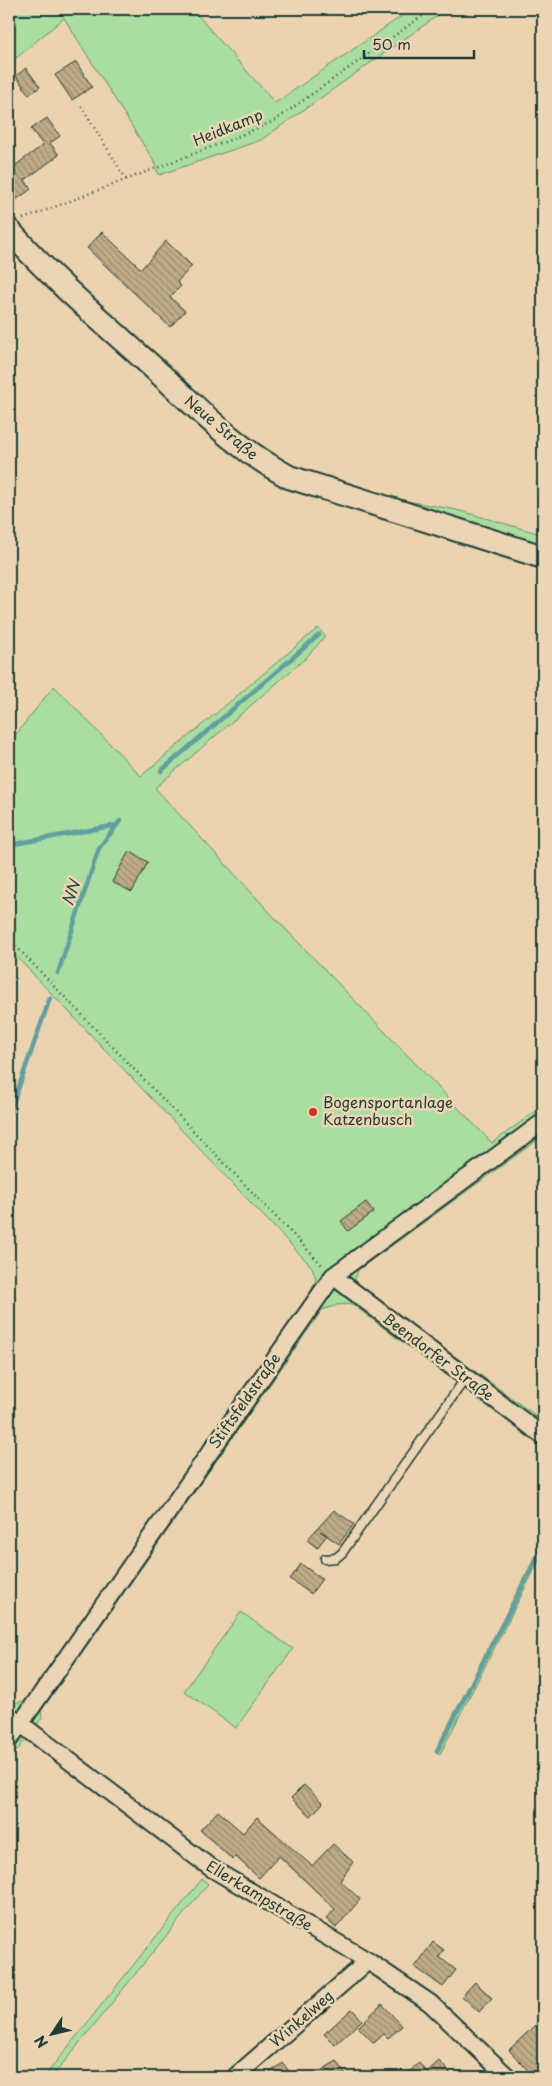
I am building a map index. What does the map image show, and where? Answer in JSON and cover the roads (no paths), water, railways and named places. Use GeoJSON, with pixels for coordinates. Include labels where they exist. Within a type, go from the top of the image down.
{"type":"FeatureCollection","features":[{"type":"Feature","properties":{"kind":"street","name":"Neue Straße"},"geometry":{"type":"LineString","coordinates":[[13,225],[38,263],[214,426],[257,460],[289,477],[543,557]]}},
{"type":"Feature","properties":{"kind":"street","name":"Stiftsfeldstraße"},"geometry":{"type":"LineString","coordinates":[[9,1740],[14,1720],[333,1276],[543,1122]]}},
{"type":"Feature","properties":{"kind":"street","name":"Beendorfer Straße"},"geometry":{"type":"LineString","coordinates":[[333,1276],[465,1379],[543,1436]]}},
{"type":"Feature","properties":{"kind":"street","name":"Ellerkampstraße"},"geometry":{"type":"LineString","coordinates":[[14,1720],[211,1868],[368,1961],[430,2003],[508,2077]]}},
{"type":"Feature","properties":{"kind":"street","name":"Winkelweg"},"geometry":{"type":"LineString","coordinates":[[236,2076],[368,1961]]}},
{"type":"Feature","properties":{"kind":"lane"},"geometry":{"type":"LineString","coordinates":[[326,1559],[336,1558],[342,1553],[465,1379]]}},
{"type":"Feature","properties":{"kind":"waterway"},"geometry":{"type":"LineString","coordinates":[[161,771],[319,635]]}},
{"type":"Feature","properties":{"kind":"waterway","name":"NN"},"geometry":{"type":"LineString","coordinates":[[58,973],[99,848],[120,821]]}},
{"type":"Feature","properties":{"kind":"waterway","name":"NN"},"geometry":{"type":"LineString","coordinates":[[9,845],[117,825]]}},
{"type":"Feature","properties":{"kind":"waterway","name":"NN"},"geometry":{"type":"LineString","coordinates":[[9,1115],[50,998]]}},
{"type":"Feature","properties":{"kind":"waterway"},"geometry":{"type":"LineString","coordinates":[[437,1751],[543,1547]]}},
{"type":"Feature","properties":{"kind":"place","name":"Bogensportanlage Katzenbusch"},"geometry":{"type":"Point","coordinates":[313,1112]}}]}
